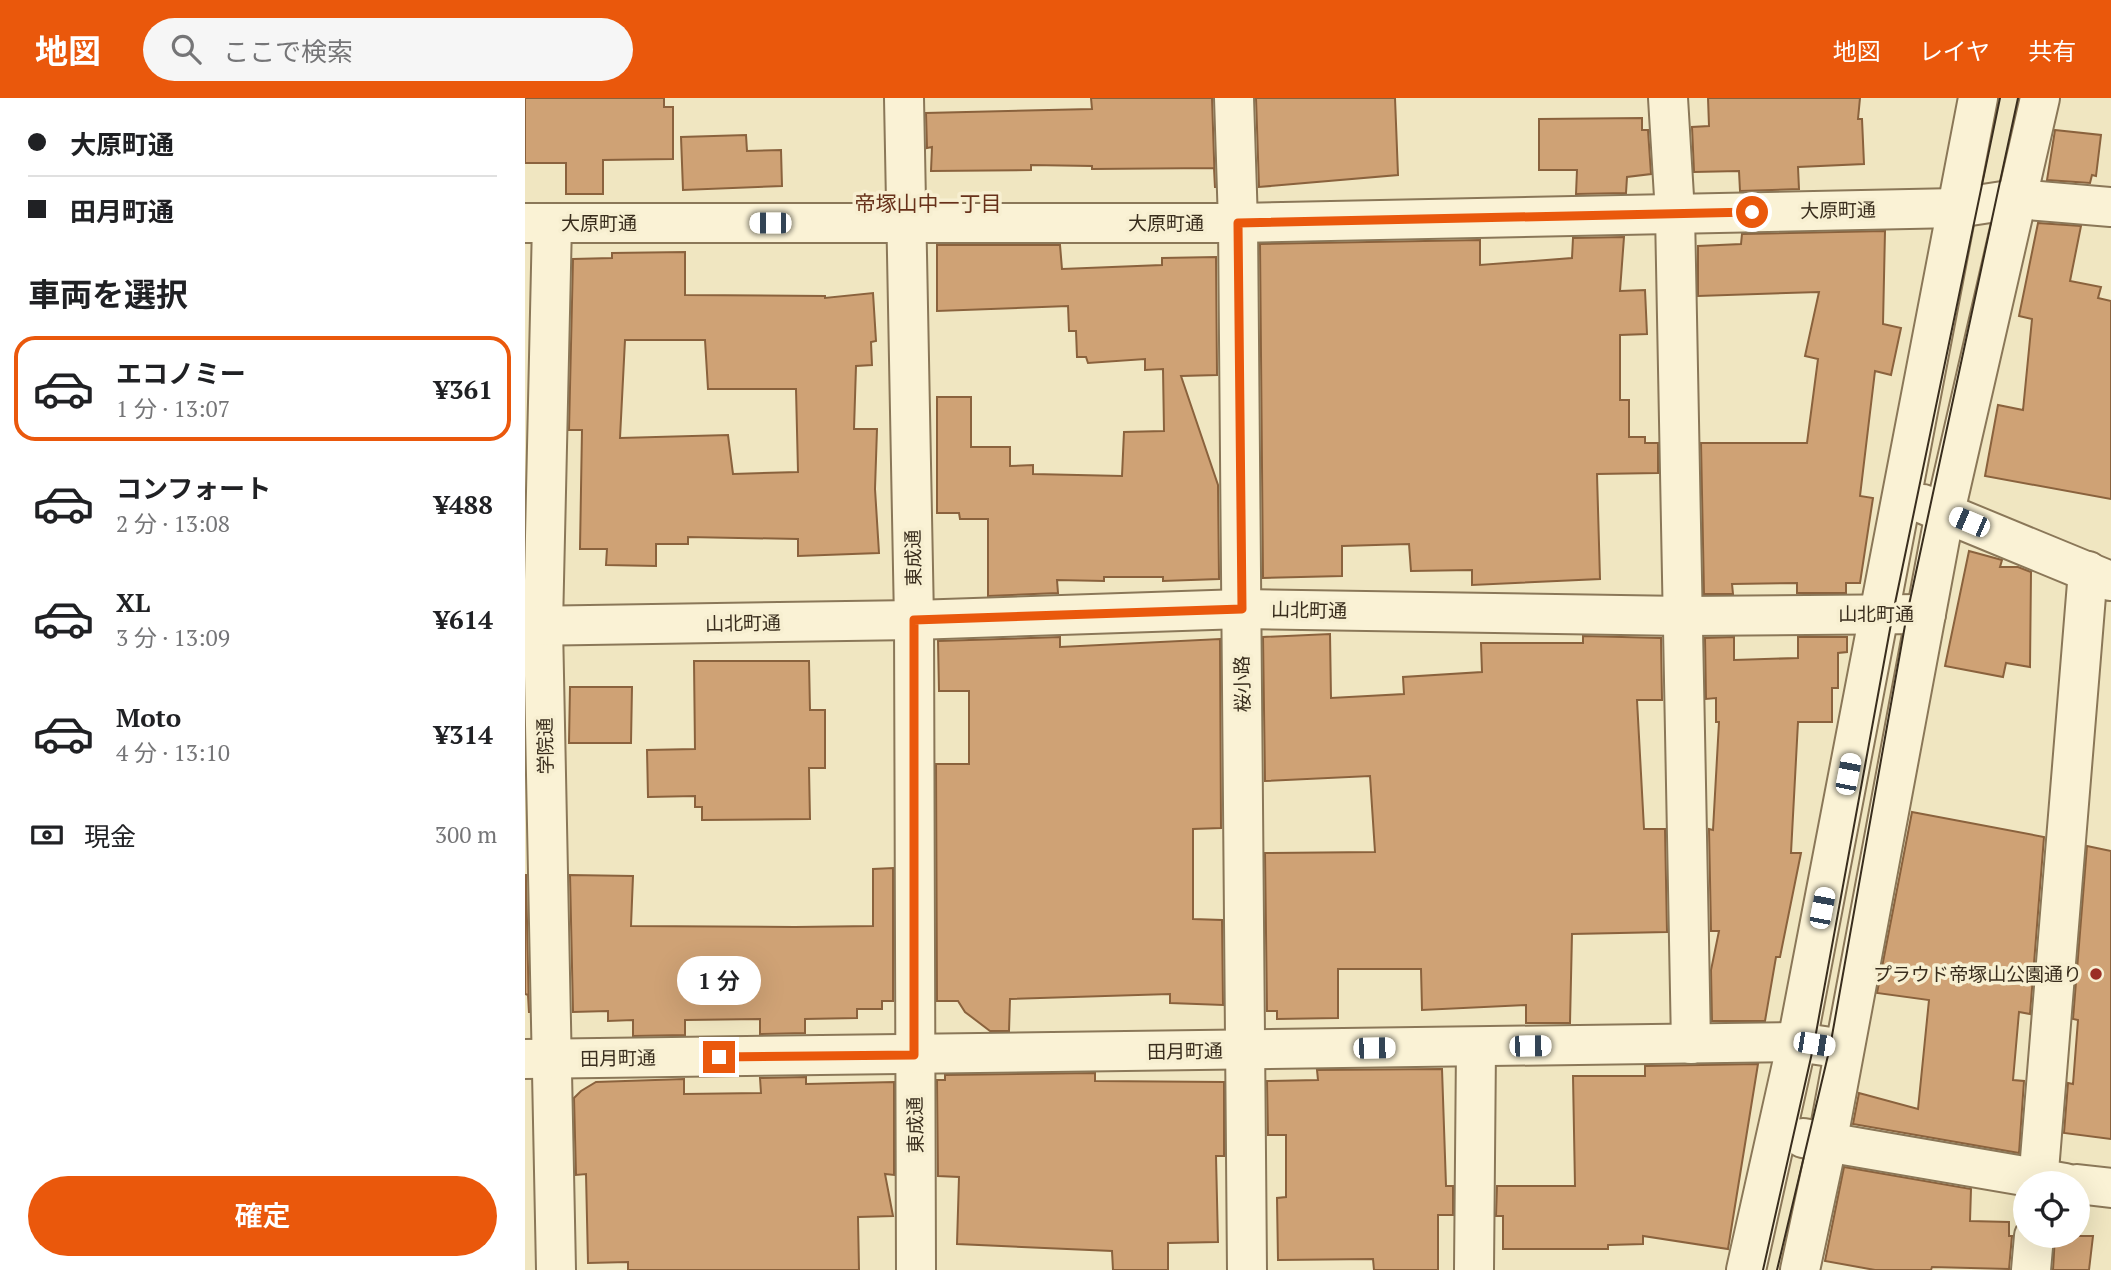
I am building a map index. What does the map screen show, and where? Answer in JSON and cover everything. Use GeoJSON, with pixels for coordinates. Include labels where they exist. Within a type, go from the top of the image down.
{"type":"FeatureCollection","features":[{"type":"Feature","properties":{"kind":"street","name":"東成通"},"geometry":{"type":"LineString","coordinates":[[904,98],[914,620],[916,1270]]}},
{"type":"Feature","properties":{"kind":"street","name":"桜小路"},"geometry":{"type":"LineString","coordinates":[[1234,98],[1238,223],[1247,1270]]}},
{"type":"Feature","properties":{"kind":"street"},"geometry":{"type":"LineString","coordinates":[[1668,98],[1675,213],[1691,1044]]}},
{"type":"Feature","properties":{"kind":"street"},"geometry":{"type":"LineString","coordinates":[[1745,1270],[1797,1042],[1978,98]]}},
{"type":"Feature","properties":{"kind":"street"},"geometry":{"type":"LineString","coordinates":[[1800,1270],[1827,1144],[1945,512],[2040,98]]}},
{"type":"Feature","properties":{"kind":"street","name":"大原町通"},"geometry":{"type":"LineString","coordinates":[[538,223],[1238,223],[1957,208],[2016,199],[2111,207]]}},
{"type":"Feature","properties":{"kind":"street","name":"学院通"},"geometry":{"type":"LineString","coordinates":[[538,223],[534,626],[538,1059],[556,1270]]}},
{"type":"Feature","properties":{"kind":"street"},"geometry":{"type":"LineString","coordinates":[[1902,496],[2100,576],[2048,1171]]}},
{"type":"Feature","properties":{"kind":"street","name":"山北町通"},"geometry":{"type":"LineString","coordinates":[[534,626],[914,620],[1242,609],[1684,616],[1926,614]]}},
{"type":"Feature","properties":{"kind":"street","name":"田月町通"},"geometry":{"type":"LineString","coordinates":[[538,1059],[1797,1042],[1844,1049]]}},
{"type":"Feature","properties":{"kind":"street"},"geometry":{"type":"LineString","coordinates":[[1474,1270],[1476,1047]]}},
{"type":"Feature","properties":{"kind":"street"},"geometry":{"type":"LineString","coordinates":[[1777,1133],[2013,1176]]}},
{"type":"Feature","properties":{"kind":"street"},"geometry":{"type":"LineString","coordinates":[[2090,1186],[2111,1188]]}},
{"type":"Feature","properties":{"kind":"street"},"geometry":{"type":"LineString","coordinates":[[2031,1270],[2033,1248]]}},
{"type":"Feature","properties":{"kind":"building"},"geometry":{"type":"Polygon","coordinates":[[[525,98],[664,98],[664,107],[673,107],[673,159],[603,160],[603,194],[566,194],[566,163],[525,163],[525,98]]]}},
{"type":"Feature","properties":{"kind":"building"},"geometry":{"type":"Polygon","coordinates":[[[1091,98],[1212,98],[1215,188],[1214,168],[1092,169],[1092,166],[1031,165],[1031,170],[931,171],[932,147],[927,148],[926,113],[1092,109],[1091,98]]]}},
{"type":"Feature","properties":{"kind":"building"},"geometry":{"type":"Polygon","coordinates":[[[1256,98],[1395,98],[1398,175],[1259,187],[1256,98]]]}},
{"type":"Feature","properties":{"kind":"building"},"geometry":{"type":"Polygon","coordinates":[[[1708,98],[1860,98],[1858,119],[1862,119],[1864,164],[1798,167],[1799,189],[1740,191],[1739,171],[1694,172],[1692,127],[1709,126],[1708,98]]]}},
{"type":"Feature","properties":{"kind":"building"},"geometry":{"type":"Polygon","coordinates":[[[1642,118],[1642,130],[1648,130],[1651,174],[1627,177],[1626,193],[1576,194],[1577,170],[1539,170],[1539,119],[1642,118]]]}},
{"type":"Feature","properties":{"kind":"building"},"geometry":{"type":"Polygon","coordinates":[[[2055,130],[2101,135],[2096,176],[2092,175],[2090,183],[2047,180],[2055,130]]]}},
{"type":"Feature","properties":{"kind":"building"},"geometry":{"type":"Polygon","coordinates":[[[746,135],[747,151],[781,150],[782,186],[683,190],[681,137],[746,135]]]}},
{"type":"Feature","properties":{"kind":"building"},"geometry":{"type":"Polygon","coordinates":[[[2038,223],[2081,226],[2070,281],[2101,287],[2098,298],[2111,301],[2111,499],[1985,476],[1998,405],[2023,410],[2032,319],[2019,316],[2038,223]]]}},
{"type":"Feature","properties":{"kind":"building"},"geometry":{"type":"Polygon","coordinates":[[[1885,231],[1883,324],[1901,328],[1891,375],[1875,371],[1860,496],[1873,498],[1860,583],[1846,583],[1846,593],[1797,593],[1797,583],[1732,584],[1733,594],[1704,594],[1701,443],[1807,443],[1818,359],[1805,356],[1819,292],[1698,296],[1698,246],[1741,244],[1742,234],[1885,231]]]}},
{"type":"Feature","properties":{"kind":"building"},"geometry":{"type":"Polygon","coordinates":[[[1624,237],[1620,291],[1645,290],[1647,334],[1620,335],[1620,400],[1629,400],[1629,437],[1645,437],[1645,443],[1658,443],[1658,473],[1597,474],[1600,579],[1472,585],[1472,570],[1411,571],[1409,544],[1342,546],[1342,576],[1263,578],[1260,244],[1480,240],[1480,265],[1572,258],[1573,238],[1624,237]]]}},
{"type":"Feature","properties":{"kind":"building"},"geometry":{"type":"Polygon","coordinates":[[[937,245],[1060,245],[1062,269],[1162,265],[1162,258],[1216,257],[1217,375],[1181,376],[1218,485],[1219,579],[1163,581],[1163,577],[1104,577],[1104,581],[1057,580],[1058,593],[988,596],[988,519],[960,519],[959,513],[937,513],[937,397],[971,397],[971,447],[1010,447],[1010,466],[1033,465],[1033,474],[1122,476],[1124,432],[1164,431],[1163,369],[1145,370],[1145,359],[1088,363],[1086,357],[1077,357],[1076,331],[1069,331],[1068,306],[937,311],[937,245]]]}},
{"type":"Feature","properties":{"kind":"building"},"geometry":{"type":"Polygon","coordinates":[[[685,252],[685,295],[825,298],[873,293],[876,341],[871,342],[872,365],[856,366],[854,429],[877,429],[875,489],[879,553],[798,556],[798,539],[688,537],[688,544],[656,544],[656,566],[606,565],[607,549],[580,549],[582,430],[569,430],[573,259],[612,258],[612,253],[685,252]],[[625,340],[620,438],[728,435],[733,474],[798,472],[796,389],[708,389],[705,340],[625,340]]]}},
{"type":"Feature","properties":{"kind":"building"},"geometry":{"type":"Polygon","coordinates":[[[1969,551],[2002,560],[2000,567],[2018,567],[2031,572],[2030,667],[2006,663],[2003,677],[1945,666],[1969,551]]]}},
{"type":"Feature","properties":{"kind":"building"},"geometry":{"type":"Polygon","coordinates":[[[1330,634],[1331,698],[1404,694],[1403,677],[1482,672],[1481,643],[1583,643],[1583,636],[1661,638],[1662,700],[1637,700],[1644,829],[1665,829],[1667,932],[1572,934],[1570,1023],[1526,1023],[1526,1005],[1422,1010],[1421,969],[1338,969],[1338,1018],[1277,1019],[1277,1011],[1267,1011],[1265,853],[1375,852],[1370,776],[1265,781],[1263,637],[1330,634]]]}},
{"type":"Feature","properties":{"kind":"building"},"geometry":{"type":"Polygon","coordinates":[[[1060,637],[1060,647],[1220,639],[1221,828],[1193,829],[1193,919],[1222,920],[1223,1005],[1170,1003],[1170,994],[1010,999],[1009,1031],[990,1031],[965,1012],[958,1001],[937,1001],[936,764],[969,764],[969,691],[939,691],[938,641],[1060,637]]]}},
{"type":"Feature","properties":{"kind":"building"},"geometry":{"type":"Polygon","coordinates":[[[1734,637],[1734,660],[1798,658],[1798,637],[1847,637],[1847,652],[1838,653],[1838,688],[1832,688],[1832,722],[1798,722],[1791,853],[1801,853],[1780,957],[1776,957],[1765,1021],[1712,1021],[1711,970],[1719,931],[1711,931],[1709,829],[1713,830],[1719,722],[1716,722],[1716,698],[1706,699],[1705,638],[1734,637]]]}},
{"type":"Feature","properties":{"kind":"building"},"geometry":{"type":"Polygon","coordinates":[[[694,661],[809,661],[810,710],[825,710],[825,768],[809,768],[810,819],[702,820],[702,807],[695,807],[695,796],[648,797],[647,750],[695,749],[694,661]]]}},
{"type":"Feature","properties":{"kind":"building"},"geometry":{"type":"Polygon","coordinates":[[[570,687],[632,687],[631,743],[569,743],[570,687]]]}},
{"type":"Feature","properties":{"kind":"building"},"geometry":{"type":"Polygon","coordinates":[[[1912,812],[2044,837],[2030,1014],[2019,1012],[2013,1080],[2024,1081],[2019,1153],[1853,1124],[1859,1093],[1918,1109],[1929,1000],[1877,993],[1912,812]]]}},
{"type":"Feature","properties":{"kind":"building","name":"プラウド帝塚山公園通り"},"geometry":{"type":"Polygon","coordinates":[[[2087,846],[2111,851],[2111,1139],[2064,1133],[2068,1083],[2073,1084],[2078,1020],[2073,1019],[2087,846]]]}},
{"type":"Feature","properties":{"kind":"building"},"geometry":{"type":"Polygon","coordinates":[[[893,868],[893,1001],[882,1001],[882,1009],[857,1009],[857,1018],[805,1019],[805,1033],[760,1034],[760,1019],[685,1020],[685,1035],[633,1036],[633,1020],[608,1021],[608,1011],[573,1012],[570,875],[633,876],[631,926],[873,926],[873,869],[893,868]]]}},
{"type":"Feature","properties":{"kind":"building"},"geometry":{"type":"Polygon","coordinates":[[[525,875],[529,1013],[528,995],[525,994],[525,875]]]}},
{"type":"Feature","properties":{"kind":"building"},"geometry":{"type":"Polygon","coordinates":[[[1758,1064],[1728,1249],[1643,1236],[1643,1244],[1608,1245],[1608,1249],[1503,1249],[1503,1216],[1496,1216],[1497,1186],[1575,1186],[1573,1076],[1645,1076],[1645,1066],[1758,1064]]]}},
{"type":"Feature","properties":{"kind":"building"},"geometry":{"type":"Polygon","coordinates":[[[1442,1069],[1446,1186],[1453,1186],[1453,1215],[1438,1215],[1438,1270],[1374,1270],[1373,1259],[1278,1260],[1277,1198],[1286,1197],[1286,1135],[1268,1135],[1267,1081],[1318,1080],[1317,1070],[1442,1069]]]}},
{"type":"Feature","properties":{"kind":"building"},"geometry":{"type":"Polygon","coordinates":[[[1095,1073],[1095,1081],[1224,1082],[1224,1156],[1216,1156],[1218,1242],[1168,1243],[1168,1270],[1113,1270],[1112,1251],[957,1244],[959,1177],[938,1176],[937,1080],[945,1080],[945,1075],[1095,1073]]]}},
{"type":"Feature","properties":{"kind":"building"},"geometry":{"type":"Polygon","coordinates":[[[806,1077],[806,1084],[894,1082],[894,1175],[885,1174],[893,1216],[858,1217],[859,1270],[628,1270],[628,1262],[588,1263],[586,1174],[576,1175],[574,1098],[581,1091],[596,1082],[684,1079],[684,1094],[761,1093],[760,1078],[806,1077]]]}},
{"type":"Feature","properties":{"kind":"building"},"geometry":{"type":"Polygon","coordinates":[[[1844,1167],[1971,1189],[1970,1221],[2009,1222],[2009,1236],[2012,1236],[2009,1269],[1932,1267],[1931,1270],[1875,1270],[1825,1261],[1844,1167]]]}},
{"type":"Feature","properties":{"kind":"building"},"geometry":{"type":"Polygon","coordinates":[[[2090,1236],[2093,1236],[2089,1270],[2053,1270],[2054,1248],[2090,1248],[2090,1236]]]}},
{"type":"Feature","properties":{"kind":"tram line"},"geometry":{"type":"LineString","coordinates":[[1763,1270],[1814,1044],[1893,613],[2000,98]]}},
{"type":"Feature","properties":{"kind":"tram line"},"geometry":{"type":"LineString","coordinates":[[1777,1270],[1830,1047],[1907,614],[2018,98]]}},
{"type":"Feature","properties":{"kind":"place","name":"プラウド帝塚山公園通り"},"geometry":{"type":"Point","coordinates":[2096,974]}},
{"type":"Feature","properties":{"kind":"district","name":"帝塚山中一丁目"},"geometry":{"type":"Point","coordinates":[928,204]}},
{"type":"Feature","properties":{"kind":"route"},"geometry":{"type":"LineString","coordinates":[[719,1057],[914,1055],[914,620],[1242,609],[1238,223],[1752,212]]}}]}
